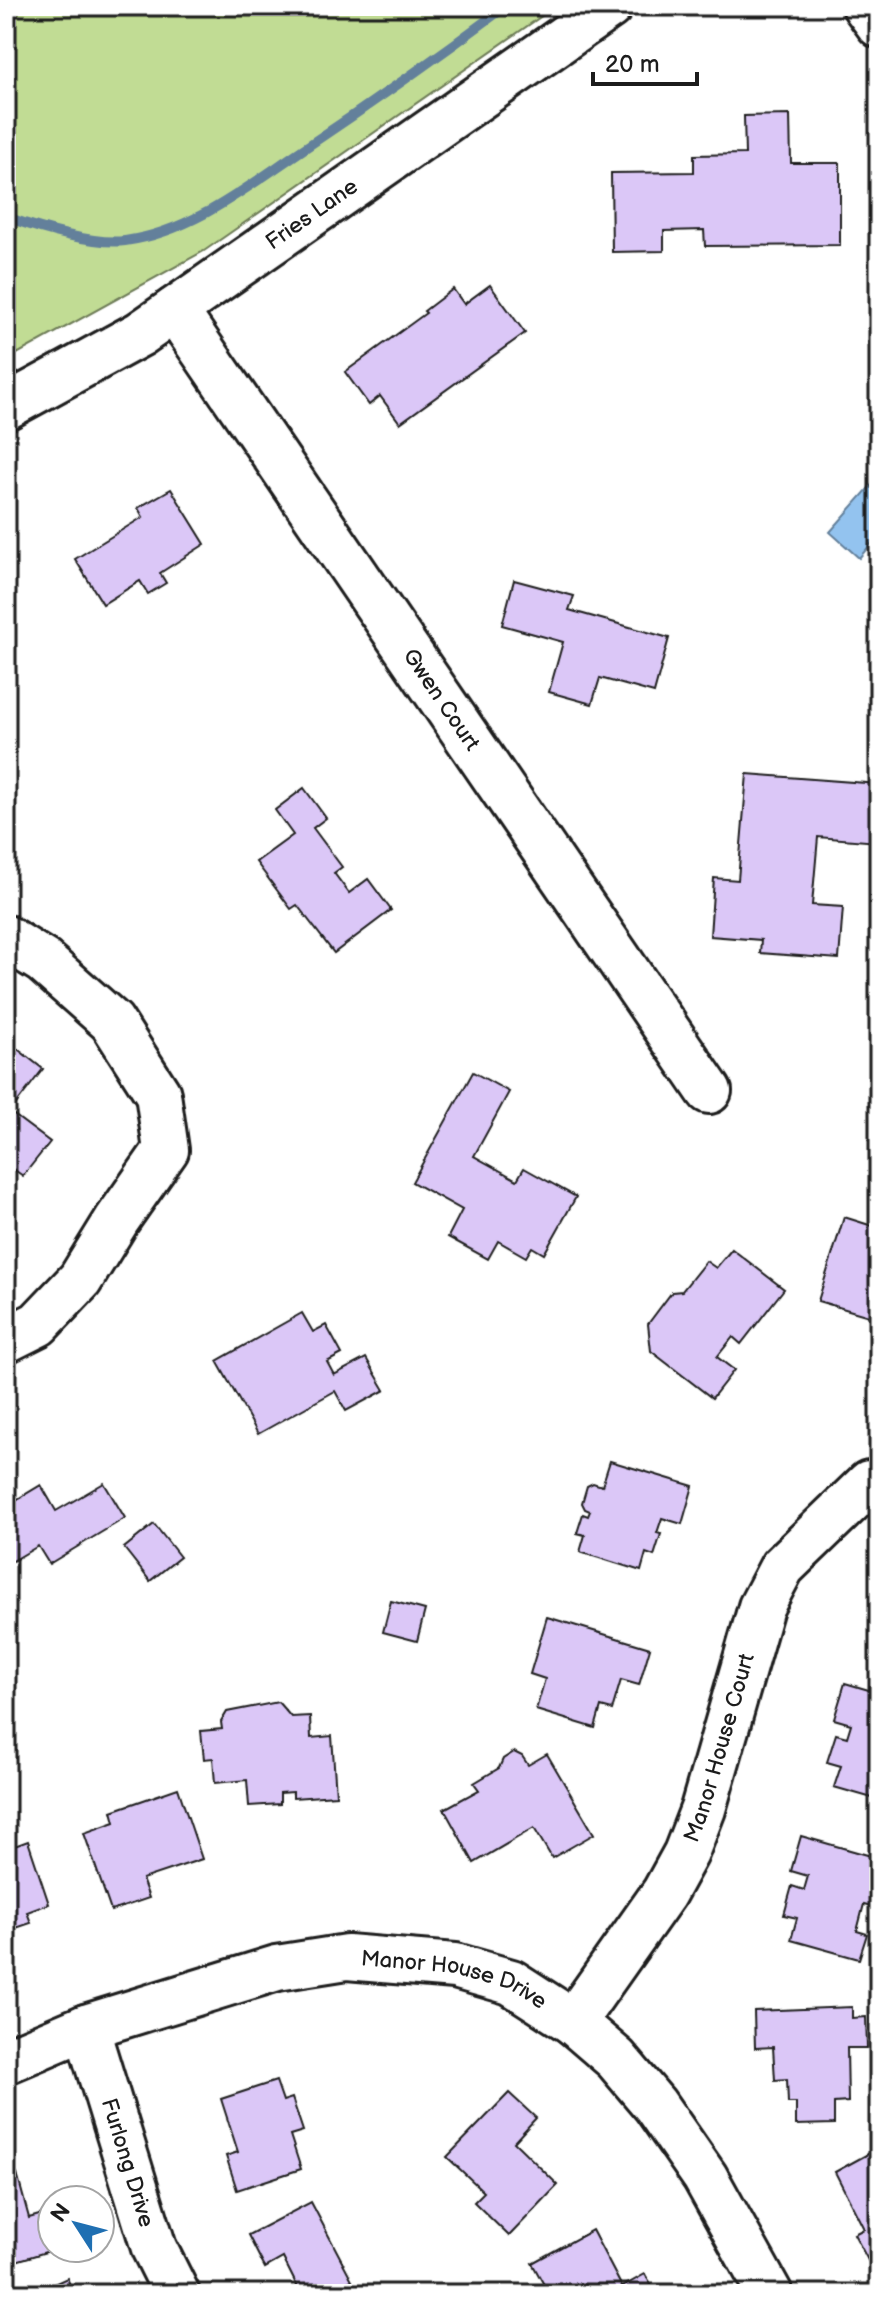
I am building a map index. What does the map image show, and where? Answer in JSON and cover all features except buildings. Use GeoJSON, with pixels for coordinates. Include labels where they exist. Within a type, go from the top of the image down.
{"type":"FeatureCollection","features":[{"type":"Feature","properties":{"kind":"street","name":"Fries Lane"},"geometry":{"type":"LineString","coordinates":[[6,407],[140,334],[610,6]]}},
{"type":"Feature","properties":{"kind":"street"},"geometry":{"type":"LineString","coordinates":[[865,6],[879,25]]}},
{"type":"Feature","properties":{"kind":"street","name":"Gwen Court"},"geometry":{"type":"LineString","coordinates":[[175,310],[709,1091]]}},
{"type":"Feature","properties":{"kind":"street"},"geometry":{"type":"LineString","coordinates":[[6,938],[43,961],[112,1022],[158,1094],[166,1150],[80,1280],[38,1324],[6,1340]]}},
{"type":"Feature","properties":{"kind":"street","name":"Manor House Court"},"geometry":{"type":"LineString","coordinates":[[573,2022],[664,1893],[686,1853],[703,1809],[761,1607],[782,1567],[869,1483]]}},
{"type":"Feature","properties":{"kind":"street","name":"Manor House Drive"},"geometry":{"type":"LineString","coordinates":[[6,2061],[86,2027],[277,1968],[347,1957],[455,1966],[511,1982],[573,2022],[616,2059],[655,2105],[705,2177],[770,2294]]}},
{"type":"Feature","properties":{"kind":"street","name":"Furlong Drive"},"geometry":{"type":"LineString","coordinates":[[86,2027],[154,2248],[177,2294]]}},
{"type":"Feature","properties":{"kind":"green space"},"geometry":{"type":"Polygon","coordinates":[[[6,6],[556,6],[204,251],[6,360],[6,6]]]}},
{"type":"Feature","properties":{"kind":"water"},"geometry":{"type":"Polygon","coordinates":[[[875,481],[879,484],[879,535],[859,558],[830,532],[875,481]]]}},
{"type":"Feature","properties":{"kind":"waterway"},"geometry":{"type":"LineString","coordinates":[[6,217],[65,235],[112,242],[150,236],[173,228],[239,193],[506,6]]}}]}
